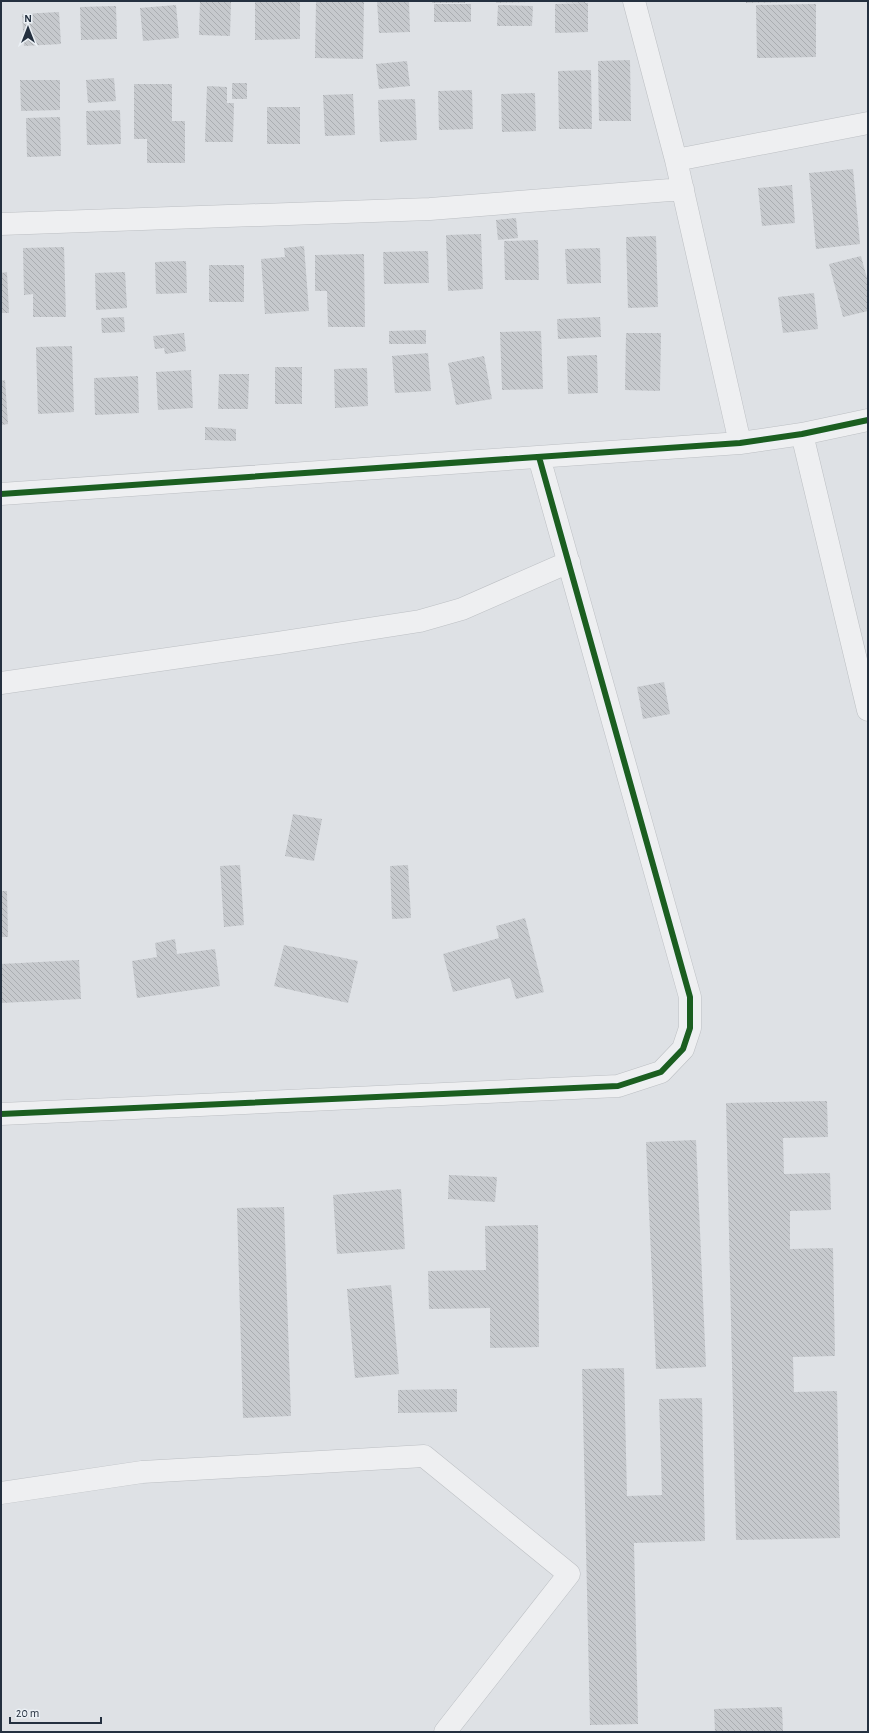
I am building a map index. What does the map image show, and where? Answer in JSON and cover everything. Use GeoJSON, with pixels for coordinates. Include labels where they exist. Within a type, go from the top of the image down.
{"type":"FeatureCollection","features":[{"type":"Feature","properties":{"kind":"street"},"geometry":{"type":"LineString","coordinates":[[634,1],[676,160],[740,443]]}},
{"type":"Feature","properties":{"kind":"street"},"geometry":{"type":"LineString","coordinates":[[676,160],[868,123]]}},
{"type":"Feature","properties":{"kind":"street"},"geometry":{"type":"LineString","coordinates":[[1,224],[430,209],[683,190]]}},
{"type":"Feature","properties":{"kind":"street"},"geometry":{"type":"LineString","coordinates":[[1,494],[740,443],[802,434],[868,420]]}},
{"type":"Feature","properties":{"kind":"street"},"geometry":{"type":"LineString","coordinates":[[802,434],[868,710]]}},
{"type":"Feature","properties":{"kind":"street"},"geometry":{"type":"LineString","coordinates":[[1,1114],[618,1086],[661,1072],[683,1049],[690,1028],[690,997],[540,457]]}},
{"type":"Feature","properties":{"kind":"street"},"geometry":{"type":"LineString","coordinates":[[1,683],[420,621],[462,609],[569,562]]}},
{"type":"Feature","properties":{"kind":"street"},"geometry":{"type":"LineString","coordinates":[[1,1493],[142,1472],[424,1456],[569,1574],[445,1732]]}},
{"type":"Feature","properties":{"kind":"building"},"geometry":{"type":"Polygon","coordinates":[[[200,1],[231,1],[230,36],[199,35],[200,1]]]}},
{"type":"Feature","properties":{"kind":"building"},"geometry":{"type":"Polygon","coordinates":[[[255,1],[300,1],[300,39],[255,40],[255,1]]]}},
{"type":"Feature","properties":{"kind":"building"},"geometry":{"type":"Polygon","coordinates":[[[316,1],[364,1],[363,59],[315,58],[316,1]]]}},
{"type":"Feature","properties":{"kind":"building"},"geometry":{"type":"Polygon","coordinates":[[[377,1],[409,1],[410,32],[379,33],[377,1]]]}},
{"type":"Feature","properties":{"kind":"building"},"geometry":{"type":"Polygon","coordinates":[[[432,1],[465,1],[465,3],[432,3],[432,1]]]}},
{"type":"Feature","properties":{"kind":"building"},"geometry":{"type":"Polygon","coordinates":[[[496,1],[532,1],[532,2],[496,3],[496,1]]]}},
{"type":"Feature","properties":{"kind":"building"},"geometry":{"type":"Polygon","coordinates":[[[585,1],[585,3],[553,2],[585,1]]]}},
{"type":"Feature","properties":{"kind":"building"},"geometry":{"type":"Polygon","coordinates":[[[746,1],[792,1],[792,2],[746,3],[746,1]]]}},
{"type":"Feature","properties":{"kind":"building"},"geometry":{"type":"Polygon","coordinates":[[[588,3],[588,32],[555,33],[555,4],[588,3]]]}},
{"type":"Feature","properties":{"kind":"building"},"geometry":{"type":"Polygon","coordinates":[[[434,4],[471,4],[471,22],[434,22],[434,4]]]}},
{"type":"Feature","properties":{"kind":"building"},"geometry":{"type":"Polygon","coordinates":[[[816,4],[816,57],[757,58],[756,5],[816,4]]]}},
{"type":"Feature","properties":{"kind":"building"},"geometry":{"type":"Polygon","coordinates":[[[176,5],[179,38],[143,41],[140,8],[176,5]]]}},
{"type":"Feature","properties":{"kind":"building"},"geometry":{"type":"Polygon","coordinates":[[[498,5],[533,6],[532,26],[497,26],[498,5]]]}},
{"type":"Feature","properties":{"kind":"building"},"geometry":{"type":"Polygon","coordinates":[[[116,6],[117,39],[81,40],[80,7],[116,6]]]}},
{"type":"Feature","properties":{"kind":"building"},"geometry":{"type":"Polygon","coordinates":[[[59,12],[61,44],[24,46],[22,14],[59,12]]]}},
{"type":"Feature","properties":{"kind":"building"},"geometry":{"type":"Polygon","coordinates":[[[630,60],[631,121],[599,121],[598,61],[630,60]]]}},
{"type":"Feature","properties":{"kind":"building"},"geometry":{"type":"Polygon","coordinates":[[[407,61],[410,86],[379,89],[376,64],[407,61]]]}},
{"type":"Feature","properties":{"kind":"building"},"geometry":{"type":"Polygon","coordinates":[[[591,70],[592,129],[559,129],[558,71],[591,70]]]}},
{"type":"Feature","properties":{"kind":"building"},"geometry":{"type":"Polygon","coordinates":[[[114,78],[116,101],[88,103],[86,80],[114,78]]]}},
{"type":"Feature","properties":{"kind":"building"},"geometry":{"type":"Polygon","coordinates":[[[20,80],[60,80],[60,110],[21,111],[20,80]]]}},
{"type":"Feature","properties":{"kind":"building"},"geometry":{"type":"Polygon","coordinates":[[[232,83],[247,83],[247,99],[232,99],[232,83]]]}},
{"type":"Feature","properties":{"kind":"building"},"geometry":{"type":"Polygon","coordinates":[[[134,84],[172,84],[172,121],[185,121],[185,163],[147,163],[147,139],[134,139],[134,84]]]}},
{"type":"Feature","properties":{"kind":"building"},"geometry":{"type":"Polygon","coordinates":[[[207,86],[227,87],[227,103],[234,103],[233,142],[205,142],[207,86]]]}},
{"type":"Feature","properties":{"kind":"building"},"geometry":{"type":"Polygon","coordinates":[[[472,90],[473,129],[439,130],[438,91],[472,90]]]}},
{"type":"Feature","properties":{"kind":"building"},"geometry":{"type":"Polygon","coordinates":[[[535,93],[536,131],[502,132],[501,94],[535,93]]]}},
{"type":"Feature","properties":{"kind":"building"},"geometry":{"type":"Polygon","coordinates":[[[353,94],[355,135],[325,136],[323,95],[353,94]]]}},
{"type":"Feature","properties":{"kind":"building"},"geometry":{"type":"Polygon","coordinates":[[[415,99],[417,140],[380,142],[378,100],[415,99]]]}},
{"type":"Feature","properties":{"kind":"building"},"geometry":{"type":"Polygon","coordinates":[[[267,107],[300,107],[300,144],[267,144],[267,107]]]}},
{"type":"Feature","properties":{"kind":"building"},"geometry":{"type":"Polygon","coordinates":[[[120,110],[121,144],[87,145],[86,111],[120,110]]]}},
{"type":"Feature","properties":{"kind":"building"},"geometry":{"type":"Polygon","coordinates":[[[60,117],[61,156],[27,157],[26,118],[60,117]]]}},
{"type":"Feature","properties":{"kind":"building"},"geometry":{"type":"Polygon","coordinates":[[[853,169],[860,244],[816,249],[809,173],[853,169]]]}},
{"type":"Feature","properties":{"kind":"building"},"geometry":{"type":"Polygon","coordinates":[[[792,185],[795,223],[762,226],[758,188],[792,185]]]}},
{"type":"Feature","properties":{"kind":"building"},"geometry":{"type":"Polygon","coordinates":[[[516,218],[518,238],[498,240],[496,220],[516,218]]]}},
{"type":"Feature","properties":{"kind":"building"},"geometry":{"type":"Polygon","coordinates":[[[481,234],[483,289],[448,291],[446,235],[481,234]]]}},
{"type":"Feature","properties":{"kind":"building"},"geometry":{"type":"Polygon","coordinates":[[[656,236],[658,307],[628,308],[626,237],[656,236]]]}},
{"type":"Feature","properties":{"kind":"building"},"geometry":{"type":"Polygon","coordinates":[[[538,240],[539,280],[505,280],[504,241],[538,240]]]}},
{"type":"Feature","properties":{"kind":"building"},"geometry":{"type":"Polygon","coordinates":[[[304,246],[309,311],[265,314],[261,259],[285,257],[284,248],[304,246]]]}},
{"type":"Feature","properties":{"kind":"building"},"geometry":{"type":"Polygon","coordinates":[[[64,247],[66,317],[33,317],[33,294],[24,295],[23,248],[64,247]]]}},
{"type":"Feature","properties":{"kind":"building"},"geometry":{"type":"Polygon","coordinates":[[[600,248],[601,283],[567,284],[565,249],[600,248]]]}},
{"type":"Feature","properties":{"kind":"building"},"geometry":{"type":"Polygon","coordinates":[[[428,251],[429,283],[384,284],[383,252],[428,251]]]}},
{"type":"Feature","properties":{"kind":"building"},"geometry":{"type":"Polygon","coordinates":[[[364,254],[365,327],[328,327],[327,291],[315,291],[315,255],[364,254]]]}},
{"type":"Feature","properties":{"kind":"building"},"geometry":{"type":"Polygon","coordinates":[[[861,256],[868,282],[868,311],[843,317],[829,264],[861,256]]]}},
{"type":"Feature","properties":{"kind":"building"},"geometry":{"type":"Polygon","coordinates":[[[186,261],[187,293],[156,294],[155,262],[186,261]]]}},
{"type":"Feature","properties":{"kind":"building"},"geometry":{"type":"Polygon","coordinates":[[[209,265],[244,265],[244,302],[209,302],[209,265]]]}},
{"type":"Feature","properties":{"kind":"building"},"geometry":{"type":"Polygon","coordinates":[[[7,272],[9,313],[1,313],[1,273],[7,272]]]}},
{"type":"Feature","properties":{"kind":"building"},"geometry":{"type":"Polygon","coordinates":[[[125,272],[127,308],[96,310],[95,273],[125,272]]]}},
{"type":"Feature","properties":{"kind":"building"},"geometry":{"type":"Polygon","coordinates":[[[814,293],[818,329],[783,333],[778,297],[814,293]]]}},
{"type":"Feature","properties":{"kind":"building"},"geometry":{"type":"Polygon","coordinates":[[[124,317],[125,332],[102,333],[101,318],[124,317]]]}},
{"type":"Feature","properties":{"kind":"building"},"geometry":{"type":"Polygon","coordinates":[[[600,317],[601,337],[558,339],[557,319],[600,317]]]}},
{"type":"Feature","properties":{"kind":"building"},"geometry":{"type":"Polygon","coordinates":[[[426,330],[426,344],[389,344],[389,331],[426,330]]]}},
{"type":"Feature","properties":{"kind":"building"},"geometry":{"type":"Polygon","coordinates":[[[541,331],[543,389],[502,390],[500,332],[541,331]]]}},
{"type":"Feature","properties":{"kind":"building"},"geometry":{"type":"Polygon","coordinates":[[[184,333],[186,351],[165,354],[164,348],[155,349],[153,336],[184,333]]]}},
{"type":"Feature","properties":{"kind":"building"},"geometry":{"type":"Polygon","coordinates":[[[626,333],[661,333],[660,391],[625,390],[626,333]]]}},
{"type":"Feature","properties":{"kind":"building"},"geometry":{"type":"Polygon","coordinates":[[[72,346],[74,412],[38,414],[36,347],[72,346]]]}},
{"type":"Feature","properties":{"kind":"building"},"geometry":{"type":"Polygon","coordinates":[[[428,353],[431,391],[395,393],[392,356],[428,353]]]}},
{"type":"Feature","properties":{"kind":"building"},"geometry":{"type":"Polygon","coordinates":[[[597,355],[598,393],[568,394],[567,356],[597,355]]]}},
{"type":"Feature","properties":{"kind":"building"},"geometry":{"type":"Polygon","coordinates":[[[484,356],[492,399],[456,405],[448,363],[484,356]]]}},
{"type":"Feature","properties":{"kind":"building"},"geometry":{"type":"Polygon","coordinates":[[[275,367],[302,367],[302,404],[275,404],[275,367]]]}},
{"type":"Feature","properties":{"kind":"building"},"geometry":{"type":"Polygon","coordinates":[[[367,368],[368,406],[335,408],[334,369],[367,368]]]}},
{"type":"Feature","properties":{"kind":"building"},"geometry":{"type":"Polygon","coordinates":[[[191,370],[193,408],[158,410],[156,372],[191,370]]]}},
{"type":"Feature","properties":{"kind":"building"},"geometry":{"type":"Polygon","coordinates":[[[219,374],[249,374],[248,409],[218,409],[219,374]]]}},
{"type":"Feature","properties":{"kind":"building"},"geometry":{"type":"Polygon","coordinates":[[[138,376],[139,413],[95,415],[94,378],[138,376]]]}},
{"type":"Feature","properties":{"kind":"building"},"geometry":{"type":"Polygon","coordinates":[[[5,380],[8,424],[1,425],[1,381],[5,380]]]}},
{"type":"Feature","properties":{"kind":"building"},"geometry":{"type":"Polygon","coordinates":[[[205,427],[236,429],[236,441],[205,440],[205,427]]]}},
{"type":"Feature","properties":{"kind":"building"},"geometry":{"type":"Polygon","coordinates":[[[664,682],[670,714],[643,719],[637,687],[664,682]]]}},
{"type":"Feature","properties":{"kind":"building"},"geometry":{"type":"Polygon","coordinates":[[[293,814],[322,819],[314,861],[285,856],[293,814]]]}},
{"type":"Feature","properties":{"kind":"building"},"geometry":{"type":"Polygon","coordinates":[[[240,865],[244,925],[224,927],[220,866],[240,865]]]}},
{"type":"Feature","properties":{"kind":"building"},"geometry":{"type":"Polygon","coordinates":[[[408,865],[411,918],[392,919],[390,866],[408,865]]]}},
{"type":"Feature","properties":{"kind":"building"},"geometry":{"type":"Polygon","coordinates":[[[1,891],[7,891],[8,937],[1,937],[1,891]]]}},
{"type":"Feature","properties":{"kind":"building"},"geometry":{"type":"Polygon","coordinates":[[[525,918],[544,992],[516,999],[510,978],[453,992],[443,954],[499,938],[496,926],[525,918]]]}},
{"type":"Feature","properties":{"kind":"building"},"geometry":{"type":"Polygon","coordinates":[[[175,939],[177,954],[215,949],[220,986],[137,998],[132,961],[157,957],[155,943],[175,939]]]}},
{"type":"Feature","properties":{"kind":"building"},"geometry":{"type":"Polygon","coordinates":[[[284,945],[358,961],[348,1003],[274,986],[284,945]]]}},
{"type":"Feature","properties":{"kind":"building"},"geometry":{"type":"Polygon","coordinates":[[[79,960],[81,999],[1,1003],[1,964],[79,960]]]}},
{"type":"Feature","properties":{"kind":"building"},"geometry":{"type":"Polygon","coordinates":[[[827,1101],[828,1137],[783,1138],[784,1174],[830,1173],[831,1210],[790,1211],[790,1249],[833,1248],[835,1356],[793,1357],[794,1392],[837,1391],[840,1538],[736,1540],[726,1103],[827,1101]]]}},
{"type":"Feature","properties":{"kind":"building"},"geometry":{"type":"Polygon","coordinates":[[[696,1140],[706,1367],[656,1369],[646,1142],[696,1140]]]}},
{"type":"Feature","properties":{"kind":"building"},"geometry":{"type":"Polygon","coordinates":[[[449,1175],[497,1177],[495,1202],[448,1199],[449,1175]]]}},
{"type":"Feature","properties":{"kind":"building"},"geometry":{"type":"Polygon","coordinates":[[[401,1189],[405,1249],[337,1254],[333,1195],[401,1189]]]}},
{"type":"Feature","properties":{"kind":"building"},"geometry":{"type":"Polygon","coordinates":[[[284,1207],[291,1416],[243,1418],[237,1208],[284,1207]]]}},
{"type":"Feature","properties":{"kind":"building"},"geometry":{"type":"Polygon","coordinates":[[[538,1225],[539,1347],[490,1348],[490,1308],[429,1309],[428,1271],[486,1270],[485,1226],[538,1225]]]}},
{"type":"Feature","properties":{"kind":"building"},"geometry":{"type":"Polygon","coordinates":[[[391,1285],[399,1374],[355,1378],[347,1289],[391,1285]]]}},
{"type":"Feature","properties":{"kind":"building"},"geometry":{"type":"Polygon","coordinates":[[[624,1368],[627,1496],[662,1495],[659,1399],[702,1398],[705,1541],[634,1543],[638,1724],[590,1725],[582,1369],[624,1368]]]}},
{"type":"Feature","properties":{"kind":"building"},"geometry":{"type":"Polygon","coordinates":[[[457,1389],[457,1412],[398,1413],[398,1390],[457,1389]]]}},
{"type":"Feature","properties":{"kind":"building"},"geometry":{"type":"Polygon","coordinates":[[[782,1707],[783,1732],[715,1732],[714,1709],[782,1707]]]}},
{"type":"Feature","properties":{"kind":"cycle path"},"geometry":{"type":"LineString","coordinates":[[1,494],[740,443],[802,434],[868,420]]}},
{"type":"Feature","properties":{"kind":"cycle path"},"geometry":{"type":"LineString","coordinates":[[1,1114],[618,1086],[661,1072],[683,1049],[690,1028],[690,997],[539,457]]}}]}
